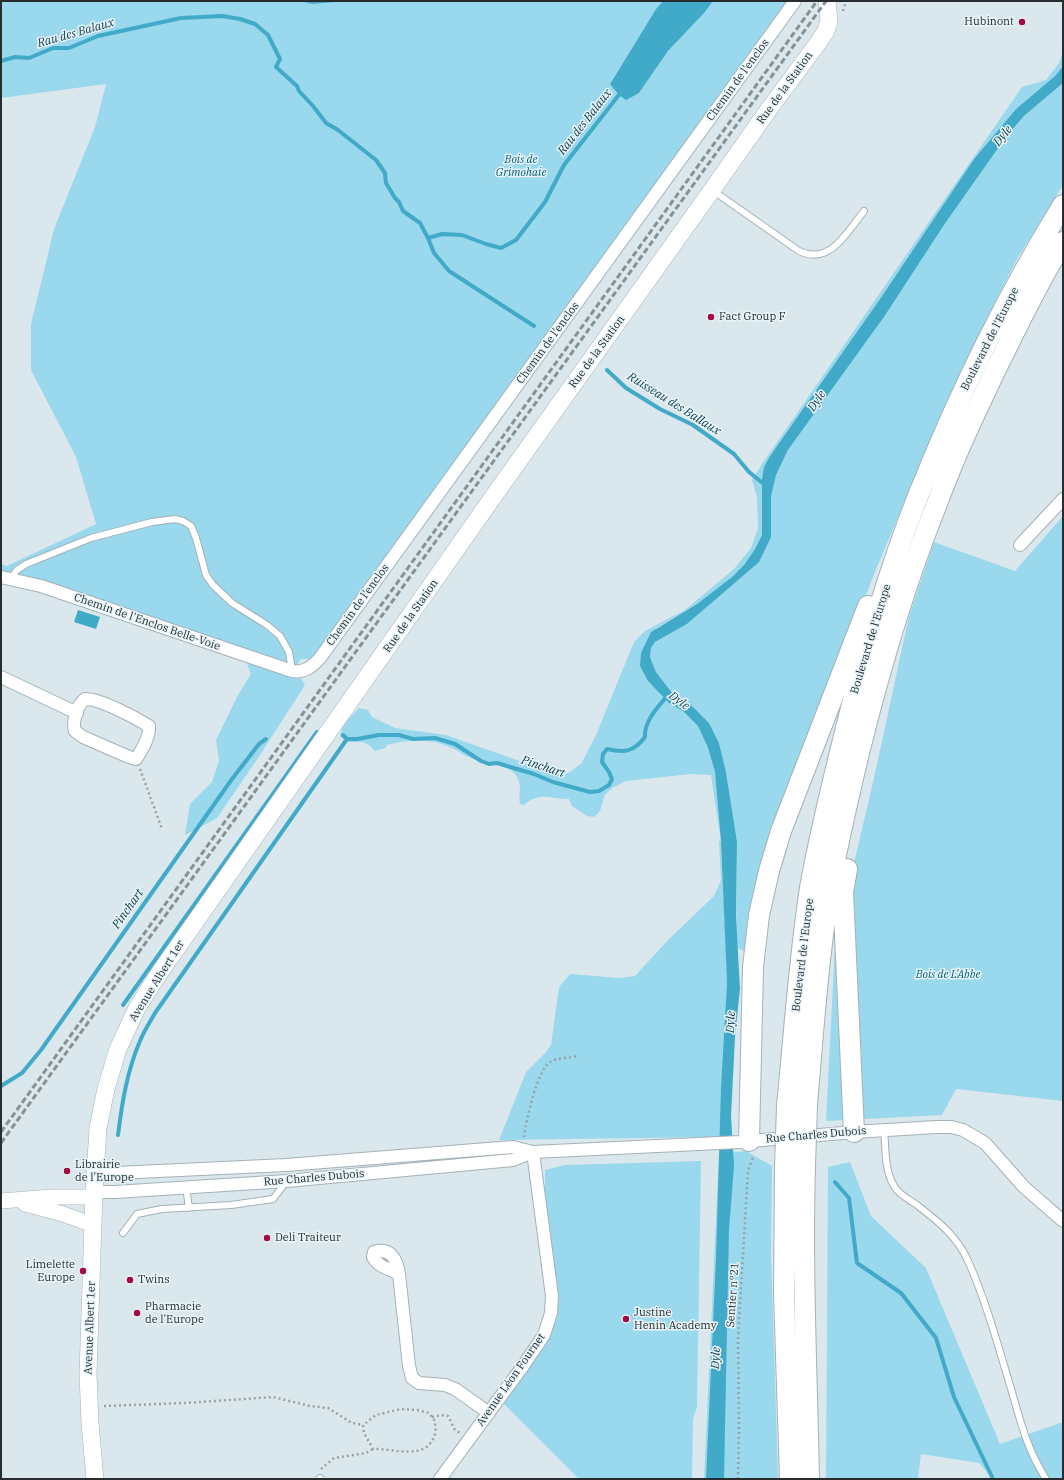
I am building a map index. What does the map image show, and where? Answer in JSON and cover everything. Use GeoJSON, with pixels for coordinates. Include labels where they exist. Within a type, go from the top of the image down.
{"type":"FeatureCollection","features":[{"type":"Feature","properties":{"kind":"highway","name":"Boulevard de l'Europe"},"geometry":{"type":"LineString","coordinates":[[790,1479],[784,1293],[787,1106],[797,996],[810,887],[830,792],[855,691],[886,588],[918,497],[956,407],[1002,314],[1042,239],[1063,205]]}},
{"type":"Feature","properties":{"kind":"highway","name":"Boulevard de l'Europe"},"geometry":{"type":"LineString","coordinates":[[809,1479],[803,1227],[807,1105],[816,995],[830,891],[849,795],[872,700],[889,643],[937,501],[974,415],[1019,322],[1063,242]]}},
{"type":"Feature","properties":{"kind":"highway"},"geometry":{"type":"LineString","coordinates":[[751,1141],[753,967],[759,915],[769,871],[781,831],[871,600],[886,588]]}},
{"type":"Feature","properties":{"kind":"highway"},"geometry":{"type":"LineString","coordinates":[[849,795],[855,818],[843,892],[854,1132]]}},
{"type":"Feature","properties":{"kind":"main road","name":"Rue de la Station"},"geometry":{"type":"LineString","coordinates":[[353,699],[498,491],[826,31],[829,21],[827,1]]}},
{"type":"Feature","properties":{"kind":"main road","name":"Avenue Albert 1er"},"geometry":{"type":"LineString","coordinates":[[95,1479],[88,1374],[95,1174],[98,1128],[106,1089],[118,1049],[137,1008],[160,972],[353,699]]}},
{"type":"Feature","properties":{"kind":"street","name":"Chemin de l'enclos"},"geometry":{"type":"LineString","coordinates":[[292,671],[300,671],[309,668],[320,658],[795,1]]}},
{"type":"Feature","properties":{"kind":"street"},"geometry":{"type":"LineString","coordinates":[[1020,545],[1063,499]]}},
{"type":"Feature","properties":{"kind":"street","name":"Chemin de l'Enclos Belle-Voie"},"geometry":{"type":"LineString","coordinates":[[6,578],[41,586],[292,671]]}},
{"type":"Feature","properties":{"kind":"street"},"geometry":{"type":"LineString","coordinates":[[1,677],[77,713]]}},
{"type":"Feature","properties":{"kind":"street"},"geometry":{"type":"LineString","coordinates":[[85,699],[91,699],[149,726],[149,731],[136,759],[83,736],[75,731],[74,720],[77,713],[82,701],[85,699]]}},
{"type":"Feature","properties":{"kind":"street","name":"Rue Charles Dubois"},"geometry":{"type":"LineString","coordinates":[[95,1174],[286,1165],[514,1147],[528,1151],[714,1143],[854,1132],[951,1127],[963,1130],[985,1143],[1024,1187],[1063,1221]]}},
{"type":"Feature","properties":{"kind":"street","name":"Rue Charles Dubois"},"geometry":{"type":"LineString","coordinates":[[94,1194],[287,1181],[513,1160],[528,1151]]}},
{"type":"Feature","properties":{"kind":"street","name":"Avenue Léon Fournet"},"geometry":{"type":"LineString","coordinates":[[440,1479],[537,1345],[548,1326],[551,1313],[552,1296],[528,1151]]}},
{"type":"Feature","properties":{"kind":"street"},"geometry":{"type":"LineString","coordinates":[[286,1165],[287,1181]]}},
{"type":"Feature","properties":{"kind":"street"},"geometry":{"type":"LineString","coordinates":[[185,1170],[186,1187]]}},
{"type":"Feature","properties":{"kind":"street"},"geometry":{"type":"LineString","coordinates":[[8,1201],[94,1194]]}},
{"type":"Feature","properties":{"kind":"street"},"geometry":{"type":"LineString","coordinates":[[8,1201],[63,1214],[93,1225]]}},
{"type":"Feature","properties":{"kind":"street"},"geometry":{"type":"LineString","coordinates":[[399,1274],[412,1378],[419,1383],[445,1385],[456,1389],[489,1413]]}},
{"type":"Feature","properties":{"kind":"lane"},"geometry":{"type":"LineString","coordinates":[[712,190],[799,251],[807,255],[814,256],[830,251],[838,244],[864,211]]}},
{"type":"Feature","properties":{"kind":"lane"},"geometry":{"type":"LineString","coordinates":[[6,578],[26,564],[91,538],[152,522],[175,519],[183,521],[191,526],[196,538],[206,575],[213,585],[232,603],[268,625],[280,636],[289,652],[292,671]]}},
{"type":"Feature","properties":{"kind":"lane"},"geometry":{"type":"LineString","coordinates":[[884,1130],[887,1171],[894,1188],[934,1218],[956,1239],[969,1262],[982,1296],[1021,1427],[1030,1450],[1046,1479]]}},
{"type":"Feature","properties":{"kind":"lane"},"geometry":{"type":"LineString","coordinates":[[123,1233],[137,1214],[162,1209],[231,1205],[273,1199],[287,1181]]}},
{"type":"Feature","properties":{"kind":"lane"},"geometry":{"type":"LineString","coordinates":[[186,1187],[189,1208]]}},
{"type":"Feature","properties":{"kind":"path"},"geometry":{"type":"LineString","coordinates":[[842,15],[846,1]]}},
{"type":"Feature","properties":{"kind":"path"},"geometry":{"type":"LineString","coordinates":[[136,759],[162,829]]}},
{"type":"Feature","properties":{"kind":"path"},"geometry":{"type":"LineString","coordinates":[[528,1151],[524,1136],[539,1078],[545,1067],[551,1061],[577,1056]]}},
{"type":"Feature","properties":{"kind":"path","name":"Sentier n°21"},"geometry":{"type":"LineString","coordinates":[[738,1479],[739,1422],[737,1351],[745,1210],[748,1171],[752,1159],[760,1148],[751,1141]]}},
{"type":"Feature","properties":{"kind":"path"},"geometry":{"type":"LineString","coordinates":[[89,1406],[185,1403],[273,1397],[310,1406],[328,1408],[352,1423],[363,1425],[376,1416],[401,1409],[417,1410],[429,1413],[436,1421],[435,1434],[429,1444],[419,1451],[373,1449],[366,1452],[334,1458],[320,1469],[320,1478]]}},
{"type":"Feature","properties":{"kind":"path"},"geometry":{"type":"LineString","coordinates":[[432,1417],[441,1415],[448,1416],[455,1430],[460,1433],[466,1444]]}},
{"type":"Feature","properties":{"kind":"path"},"geometry":{"type":"LineString","coordinates":[[363,1425],[364,1433],[373,1449]]}},
{"type":"Feature","properties":{"kind":"green space","name":"Bois de Grimohaie"},"geometry":{"type":"Polygon","coordinates":[[[1,1],[300,1],[312,4],[350,1],[663,1],[656,9],[610,84],[639,93],[668,51],[705,12],[713,1],[789,1],[312,659],[301,659],[295,668],[305,685],[217,818],[185,835],[190,804],[212,782],[219,760],[216,740],[238,695],[251,674],[243,653],[1,574],[1,564],[7,566],[96,524],[76,457],[31,370],[31,324],[54,229],[95,127],[106,84],[1,98],[1,1]]]}},
{"type":"Feature","properties":{"kind":"green space"},"geometry":{"type":"Polygon","coordinates":[[[1063,50],[1063,66],[1055,76],[1016,109],[974,159],[880,299],[770,456],[762,479],[762,535],[755,549],[744,565],[732,577],[697,604],[656,628],[641,653],[669,703],[683,711],[698,726],[708,748],[715,772],[721,842],[711,775],[691,774],[626,781],[612,788],[605,795],[600,811],[594,817],[587,816],[572,806],[569,799],[540,797],[535,798],[524,805],[520,804],[520,786],[518,779],[512,771],[507,768],[476,760],[455,749],[436,742],[420,740],[395,743],[375,751],[369,745],[362,742],[348,742],[340,737],[343,725],[359,708],[368,710],[372,717],[395,728],[446,735],[556,774],[568,773],[581,764],[596,735],[634,642],[645,631],[685,610],[734,569],[751,548],[758,528],[757,497],[752,480],[762,464],[1022,87],[1046,80],[1059,63],[1063,50]]]}},
{"type":"Feature","properties":{"kind":"green space"},"geometry":{"type":"Polygon","coordinates":[[[1063,83],[1063,185],[1017,259],[999,294],[946,404],[877,567],[839,665],[748,953],[736,947],[737,842],[726,772],[719,743],[709,723],[689,703],[676,698],[656,672],[650,657],[651,648],[655,642],[687,624],[708,606],[771,537],[771,497],[776,475],[788,450],[884,317],[944,225],[1006,137],[1024,116],[1063,83]]]}},
{"type":"Feature","properties":{"kind":"green space","name":"Bois de L'Abbe"},"geometry":{"type":"Polygon","coordinates":[[[1063,516],[1063,1101],[956,1089],[942,1115],[826,1121],[835,944],[874,778],[909,616],[934,542],[1015,571],[1063,516]]]}},
{"type":"Feature","properties":{"kind":"green space"},"geometry":{"type":"Polygon","coordinates":[[[719,841],[721,842],[727,983],[720,1137],[499,1140],[526,1072],[551,1045],[559,987],[570,974],[620,978],[635,976],[669,939],[714,896],[721,880],[719,841]]]}},
{"type":"Feature","properties":{"kind":"green space"},"geometry":{"type":"Polygon","coordinates":[[[746,1151],[772,1166],[771,1253],[778,1479],[704,1479],[719,1154],[746,1151]]]}},
{"type":"Feature","properties":{"kind":"green space","name":"Justine Henin Academy"},"geometry":{"type":"Polygon","coordinates":[[[701,1161],[697,1407],[693,1419],[692,1479],[579,1479],[502,1402],[544,1347],[549,1333],[555,1298],[545,1193],[545,1170],[565,1165],[701,1161]]]}},
{"type":"Feature","properties":{"kind":"green space"},"geometry":{"type":"Polygon","coordinates":[[[850,1162],[871,1216],[926,1268],[1000,1444],[1063,1422],[1063,1479],[993,1479],[979,1463],[921,1454],[918,1479],[826,1479],[828,1167],[850,1162]]]}},
{"type":"Feature","properties":{"kind":"water"},"geometry":{"type":"Polygon","coordinates":[[[300,1],[350,1],[312,4],[300,1]]]}},
{"type":"Feature","properties":{"kind":"water"},"geometry":{"type":"Polygon","coordinates":[[[663,1],[713,1],[705,12],[668,51],[639,93],[626,100],[619,95],[610,84],[656,9],[663,1]]]}},
{"type":"Feature","properties":{"kind":"water","name":"Dyle"},"geometry":{"type":"Polygon","coordinates":[[[1063,66],[1063,83],[1024,116],[1006,137],[944,225],[884,317],[788,450],[776,475],[771,497],[771,537],[759,562],[687,624],[655,642],[651,648],[650,657],[656,672],[676,698],[689,703],[709,723],[719,743],[726,772],[737,842],[736,916],[740,989],[735,1037],[731,1116],[734,1165],[729,1230],[724,1479],[706,1479],[716,1258],[721,1088],[727,983],[721,842],[715,772],[708,748],[698,726],[683,711],[669,703],[648,681],[640,666],[641,653],[651,632],[697,604],[732,577],[744,565],[755,549],[762,535],[762,479],[764,467],[770,456],[880,299],[974,159],[1016,109],[1055,76],[1063,66]]]}},
{"type":"Feature","properties":{"kind":"water"},"geometry":{"type":"Polygon","coordinates":[[[78,610],[100,617],[96,629],[74,622],[78,610]]]}},
{"type":"Feature","properties":{"kind":"waterway","name":"Rau des Balaux"},"geometry":{"type":"LineString","coordinates":[[1,61],[15,57],[29,58],[53,48],[69,48],[98,36],[181,18],[222,16],[240,19],[255,24],[268,35],[280,59],[276,67],[297,86],[299,91],[326,123],[338,130],[376,160],[385,173],[386,183],[399,202],[403,211],[420,223],[428,238]]}},
{"type":"Feature","properties":{"kind":"waterway","name":"Rau des Balaux"},"geometry":{"type":"LineString","coordinates":[[534,326],[449,271],[434,253],[428,238],[442,234],[462,235],[501,248],[516,240],[545,202],[564,165],[622,91]]}},
{"type":"Feature","properties":{"kind":"waterway","name":"Ruisseau des Ballaux"},"geometry":{"type":"LineString","coordinates":[[607,370],[626,388],[660,409],[693,425],[734,454],[749,472],[765,485]]}},
{"type":"Feature","properties":{"kind":"waterway","name":"Pinchart"},"geometry":{"type":"LineString","coordinates":[[343,735],[347,739],[357,739],[379,735],[399,735],[413,739],[435,738],[455,744],[481,761],[489,764],[497,763],[534,774],[553,782],[590,792],[599,791],[609,785],[612,779],[602,762],[603,754],[607,749],[624,751],[637,746],[645,737],[645,731],[652,714],[668,695]]}},
{"type":"Feature","properties":{"kind":"waterway"},"geometry":{"type":"LineString","coordinates":[[123,1005],[317,732]]}},
{"type":"Feature","properties":{"kind":"waterway","name":"Pinchart"},"geometry":{"type":"LineString","coordinates":[[1,1086],[22,1073],[41,1050],[232,779],[259,744],[266,739]]}},
{"type":"Feature","properties":{"kind":"waterway"},"geometry":{"type":"LineString","coordinates":[[118,1135],[128,1075],[135,1052],[149,1023],[347,739]]}},
{"type":"Feature","properties":{"kind":"waterway"},"geometry":{"type":"LineString","coordinates":[[835,1182],[849,1198],[857,1263],[901,1293],[936,1338],[954,1397],[993,1479]]}},
{"type":"Feature","properties":{"kind":"railway"},"geometry":{"type":"LineString","coordinates":[[1,1132],[817,1]]}},
{"type":"Feature","properties":{"kind":"railway"},"geometry":{"type":"LineString","coordinates":[[1,1143],[826,1]]}},
{"type":"Feature","properties":{"kind":"place","name":"Hubinont"},"geometry":{"type":"Point","coordinates":[1022,22]}},
{"type":"Feature","properties":{"kind":"place","name":"Fact Group F"},"geometry":{"type":"Point","coordinates":[711,317]}},
{"type":"Feature","properties":{"kind":"place","name":"Librairie de l'Europe"},"geometry":{"type":"Point","coordinates":[67,1171]}},
{"type":"Feature","properties":{"kind":"place","name":"Deli Traiteur"},"geometry":{"type":"Point","coordinates":[267,1238]}},
{"type":"Feature","properties":{"kind":"place","name":"Limelette Europe"},"geometry":{"type":"Point","coordinates":[83,1271]}},
{"type":"Feature","properties":{"kind":"place","name":"Twins"},"geometry":{"type":"Point","coordinates":[130,1280]}},
{"type":"Feature","properties":{"kind":"place","name":"Pharmacie de l'Europe"},"geometry":{"type":"Point","coordinates":[137,1313]}},
{"type":"Feature","properties":{"kind":"place","name":"Justine Henin Academy"},"geometry":{"type":"Point","coordinates":[626,1319]}}]}
